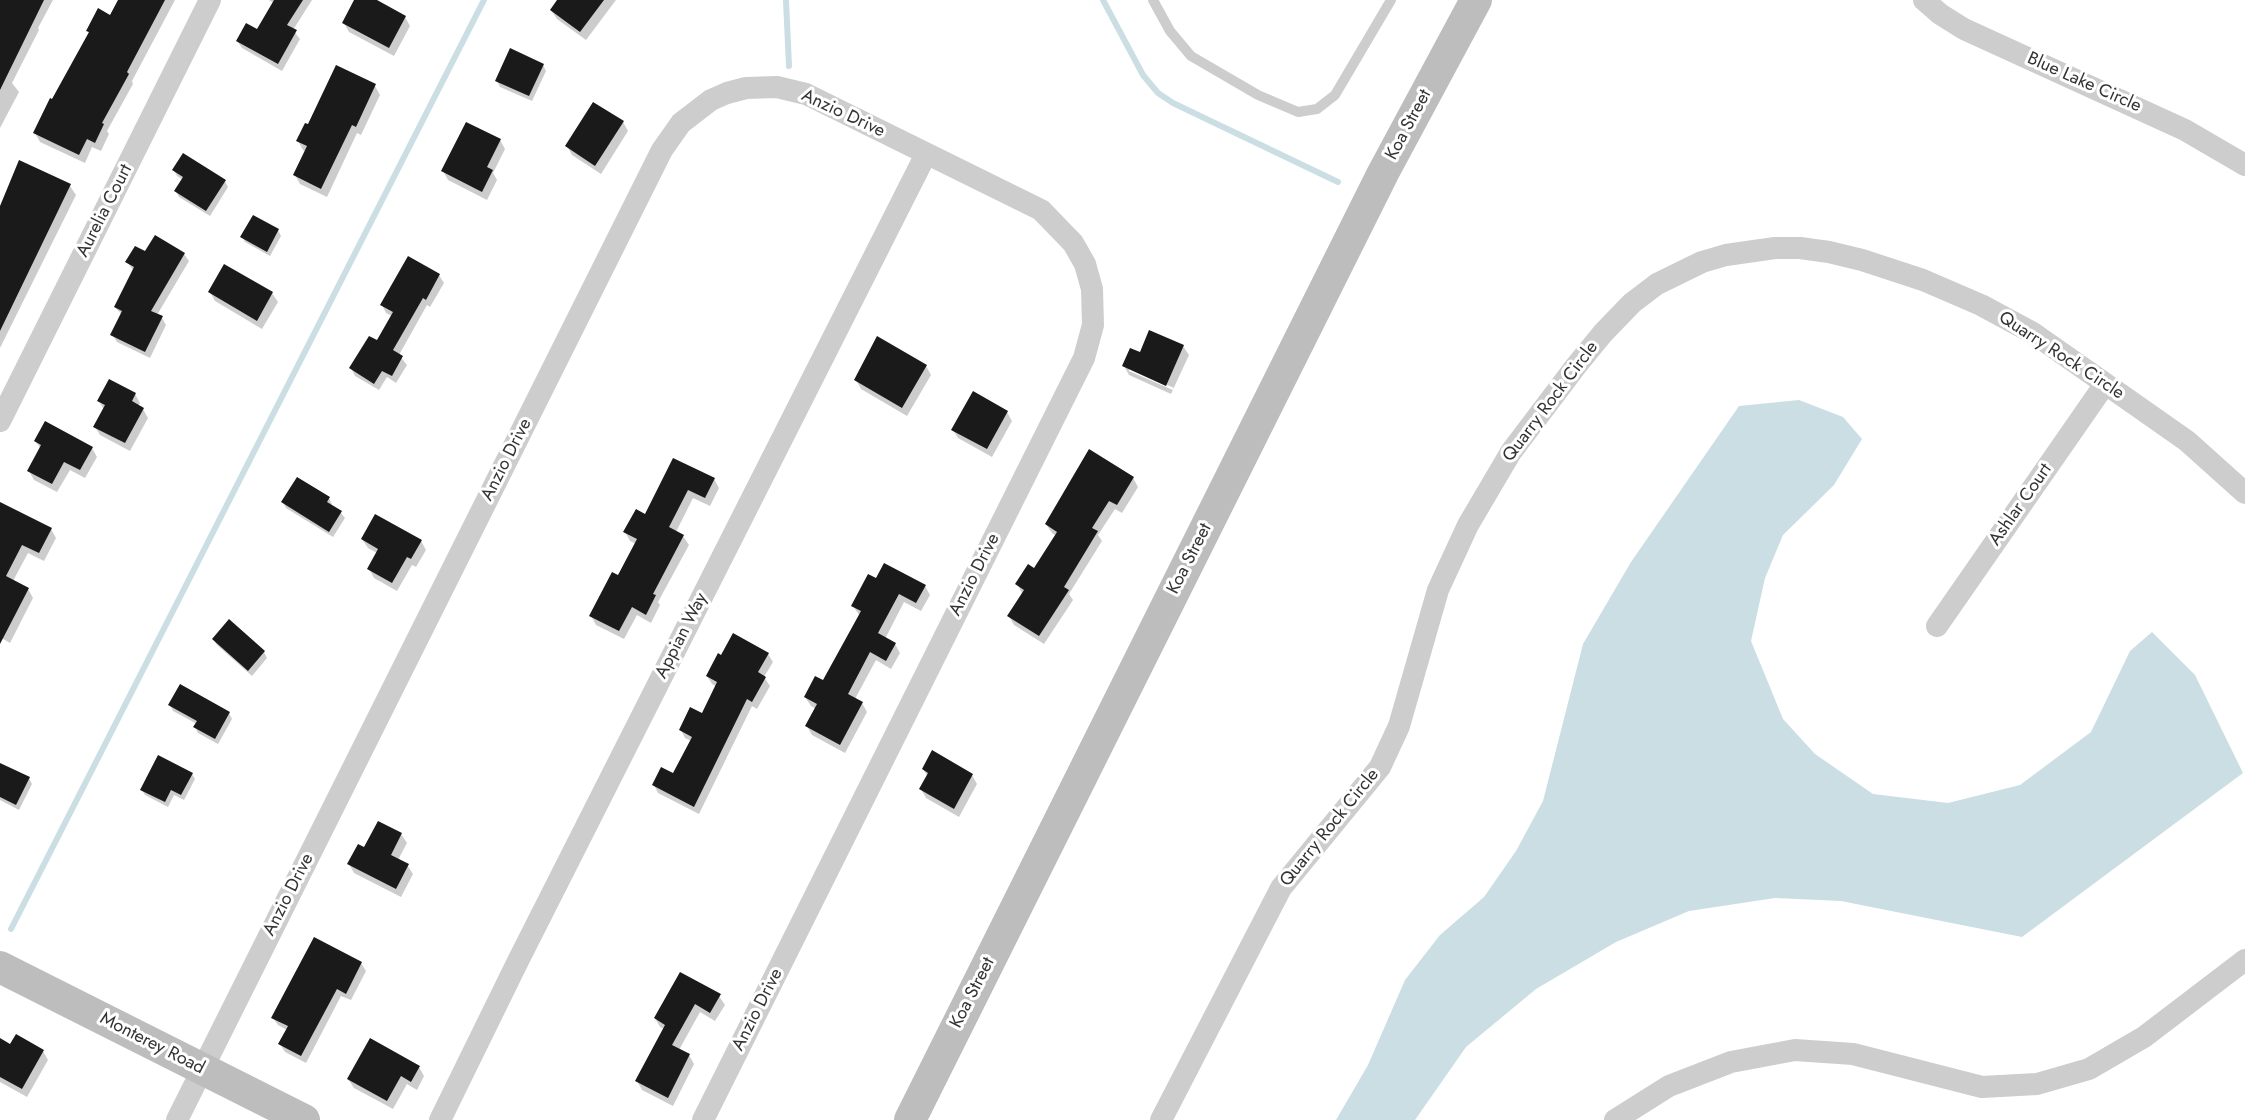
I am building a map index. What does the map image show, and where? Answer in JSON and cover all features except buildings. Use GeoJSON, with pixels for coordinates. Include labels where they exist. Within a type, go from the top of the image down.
{"type":"FeatureCollection","features":[{"type":"Feature","properties":{"kind":"main road","name":"Koa Street"},"geometry":{"type":"LineString","coordinates":[[910,1120],[1383,173],[1476,0]]}},
{"type":"Feature","properties":{"kind":"main road","name":"Monterey Road"},"geometry":{"type":"LineString","coordinates":[[0,967],[304,1120]]}},
{"type":"Feature","properties":{"kind":"street","name":"Aurelia Court"},"geometry":{"type":"LineString","coordinates":[[0,421],[210,0]]}},
{"type":"Feature","properties":{"kind":"street","name":"Blue Lake Circle"},"geometry":{"type":"LineString","coordinates":[[1924,0],[1940,14],[1964,29],[2185,130],[2245,165]]}},
{"type":"Feature","properties":{"kind":"street","name":"Anzio Drive"},"geometry":{"type":"LineString","coordinates":[[177,1120],[657,161],[681,123],[711,100],[746,88],[777,87],[806,94],[1029,202],[1041,210],[1064,231],[1079,252],[1089,276],[1094,304],[1090,342],[1084,358],[703,1120]]}},
{"type":"Feature","properties":{"kind":"street","name":"Appian Way"},"geometry":{"type":"LineString","coordinates":[[440,1120],[926,153]]}},
{"type":"Feature","properties":{"kind":"street","name":"Quarry Rock Circle"},"geometry":{"type":"LineString","coordinates":[[1161,1120],[1281,888],[1380,767],[1399,726],[1438,590],[1468,525],[1511,452],[1603,333],[1657,284],[1679,272],[1726,255],[1775,248],[1800,248],[1829,252],[1904,273],[1982,305],[2033,333],[2187,441],[2245,493]]}},
{"type":"Feature","properties":{"kind":"street","name":"Ashlar Court"},"geometry":{"type":"LineString","coordinates":[[1938,626],[2105,384]]}},
{"type":"Feature","properties":{"kind":"street"},"geometry":{"type":"LineString","coordinates":[[1624,1117],[1670,1086],[1731,1062],[1795,1050],[1853,1054],[1982,1087],[2037,1084],[2089,1069],[2144,1037],[2245,960]]}},
{"type":"Feature","properties":{"kind":"lane"},"geometry":{"type":"LineString","coordinates":[[1153,0],[1170,31],[1191,56],[1258,94],[1298,112],[1317,109],[1335,95],[1391,0]]}},
{"type":"Feature","properties":{"kind":"shaded area"},"geometry":{"type":"Polygon","coordinates":[[[1799,400],[1843,417],[1862,439],[1834,485],[1783,535],[1765,578],[1751,641],[1783,719],[1815,754],[1873,794],[1948,803],[2020,785],[2091,732],[2130,651],[2152,632],[2195,675],[2243,773],[2022,937],[1841,901],[1775,898],[1689,911],[1616,942],[1536,989],[1466,1047],[1415,1120],[1336,1120],[1368,1065],[1405,980],[1440,935],[1484,897],[1516,851],[1543,801],[1583,644],[1631,562],[1739,406],[1799,400]]]}},
{"type":"Feature","properties":{"kind":"waterway"},"geometry":{"type":"LineString","coordinates":[[11,929],[484,0]]}},
{"type":"Feature","properties":{"kind":"waterway"},"geometry":{"type":"LineString","coordinates":[[786,0],[789,66]]}},
{"type":"Feature","properties":{"kind":"waterway"},"geometry":{"type":"LineString","coordinates":[[1103,0],[1143,75],[1158,93],[1173,103],[1338,182]]}}]}
